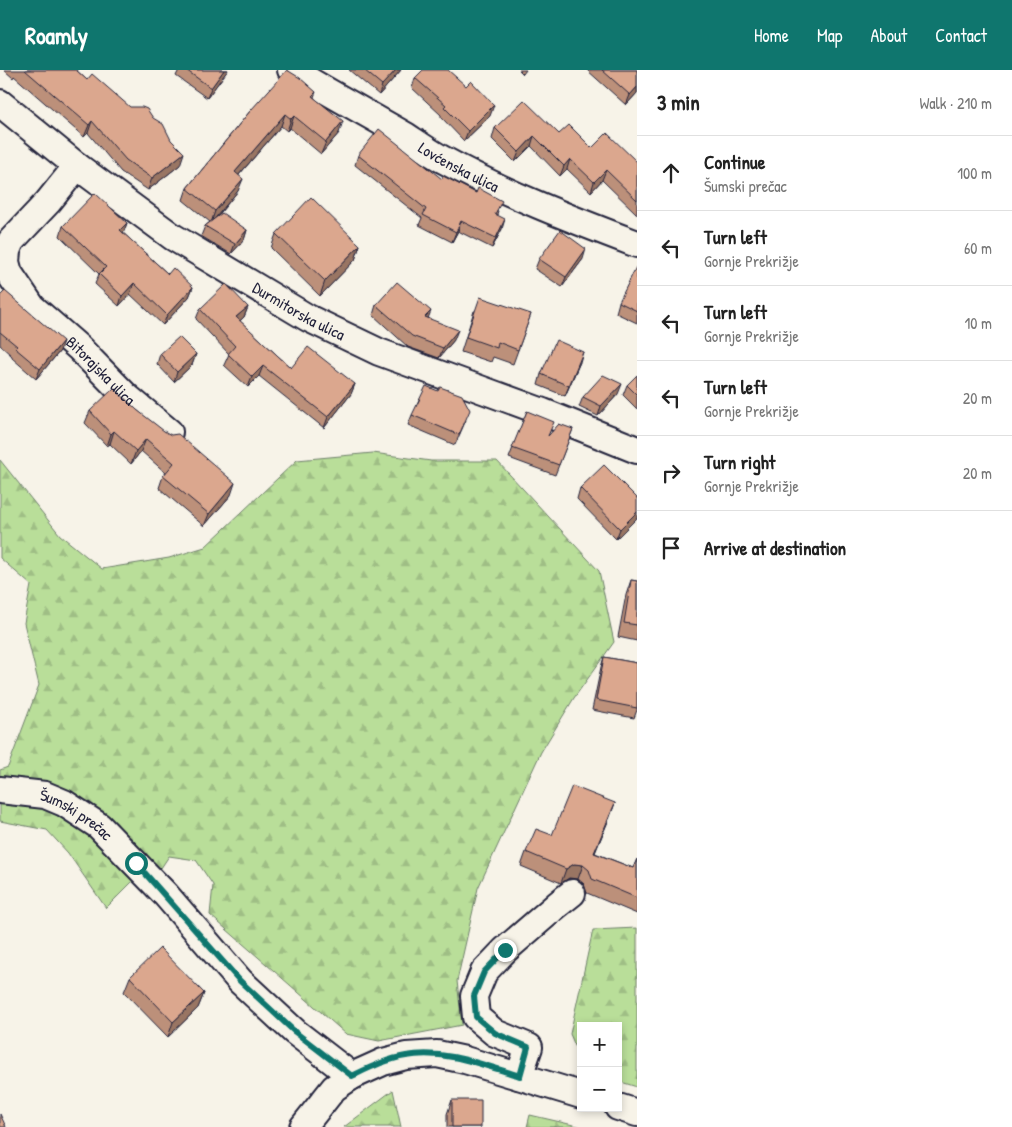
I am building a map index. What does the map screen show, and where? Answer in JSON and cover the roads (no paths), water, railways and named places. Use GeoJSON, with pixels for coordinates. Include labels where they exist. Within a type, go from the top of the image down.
{"type":"FeatureCollection","features":[{"type":"Feature","properties":{"kind":"street","name":"Lovćenska ulica"},"geometry":{"type":"LineString","coordinates":[[291,70],[407,137],[441,159],[518,196],[637,244]]}},
{"type":"Feature","properties":{"kind":"street","name":"Durmitorska ulica"},"geometry":{"type":"LineString","coordinates":[[0,102],[77,166],[173,237],[308,318],[379,352],[543,412],[637,450]]}},
{"type":"Feature","properties":{"kind":"street","name":"Bitorajska ulica"},"geometry":{"type":"LineString","coordinates":[[77,166],[48,202],[12,241],[7,251],[6,262],[9,273],[32,307],[79,348],[136,406],[169,432]]}},
{"type":"Feature","properties":{"kind":"street","name":"Bitorajska ulica"},"geometry":{"type":"LineString","coordinates":[[0,288],[16,300],[32,307]]}},
{"type":"Feature","properties":{"kind":"street","name":"Šumski prečac"},"geometry":{"type":"LineString","coordinates":[[0,790],[45,795],[64,803],[99,826],[166,895],[240,981],[295,1032],[352,1076]]}},
{"type":"Feature","properties":{"kind":"street"},"geometry":{"type":"LineString","coordinates":[[520,1076],[528,1047],[495,1033],[476,1017],[474,996],[484,972],[505,950],[572,893]]}},
{"type":"Feature","properties":{"kind":"street"},"geometry":{"type":"LineString","coordinates":[[303,1127],[334,1088],[352,1076],[383,1062],[406,1056],[437,1054],[465,1060],[577,1094]]}},
{"type":"Feature","properties":{"kind":"street"},"geometry":{"type":"LineString","coordinates":[[622,1108],[637,1113]]}}]}
